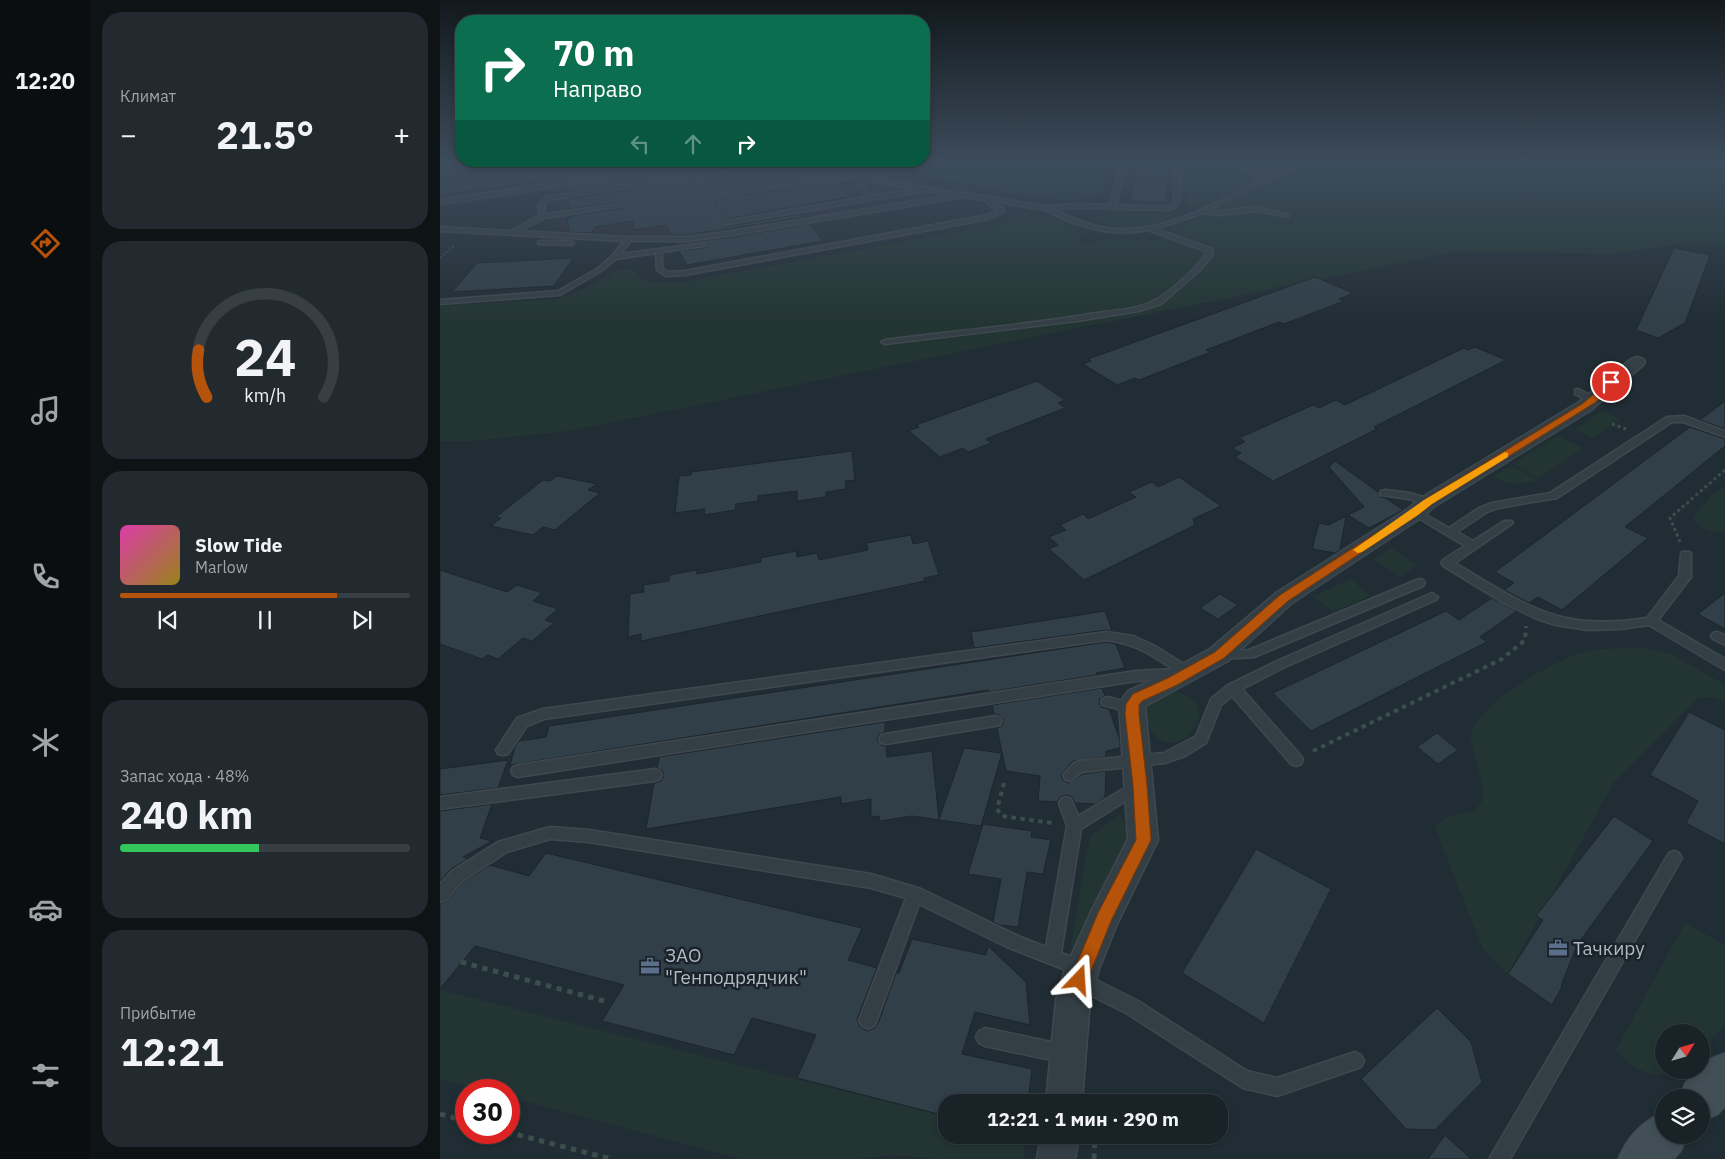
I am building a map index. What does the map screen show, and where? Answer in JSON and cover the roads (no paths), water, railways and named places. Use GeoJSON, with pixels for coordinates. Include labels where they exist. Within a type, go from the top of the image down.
{"type":"FeatureCollection","features":[{"type":"Feature","properties":{"kind":"main road"},"geometry":{"type":"LineString","coordinates":[[1710,1090],[1725,1075]]}},
{"type":"Feature","properties":{"kind":"main road"},"geometry":{"type":"LineString","coordinates":[[1642,1159],[1656,1144]]}},
{"type":"Feature","properties":{"kind":"street"},"geometry":{"type":"LineString","coordinates":[[1065,1094],[1073,1000],[1080,975],[1104,918],[1143,840],[1132,704],[1137,698],[1189,673],[1219,655],[1284,598],[1584,398],[1611,382],[1637,362]]}},
{"type":"Feature","properties":{"kind":"street"},"geometry":{"type":"LineString","coordinates":[[1056,1159],[1058,1144]]}},
{"type":"Feature","properties":{"kind":"lane"},"geometry":{"type":"LineString","coordinates":[[513,232],[543,216]]}},
{"type":"Feature","properties":{"kind":"lane"},"geometry":{"type":"LineString","coordinates":[[719,216],[723,222],[760,216]]}},
{"type":"Feature","properties":{"kind":"lane"},"geometry":{"type":"LineString","coordinates":[[440,229],[629,239],[709,237],[836,216]]}},
{"type":"Feature","properties":{"kind":"lane"},"geometry":{"type":"LineString","coordinates":[[614,257],[659,252],[875,216]]}},
{"type":"Feature","properties":{"kind":"lane"},"geometry":{"type":"LineString","coordinates":[[659,252],[659,269],[666,274],[685,272],[991,216]]}},
{"type":"Feature","properties":{"kind":"lane"},"geometry":{"type":"LineString","coordinates":[[1063,216],[1106,231],[1127,232],[1151,229],[1189,216]]}},
{"type":"Feature","properties":{"kind":"lane"},"geometry":{"type":"LineString","coordinates":[[885,342],[1117,314],[1158,302],[1198,269],[1209,256],[1210,250],[1151,229]]}},
{"type":"Feature","properties":{"kind":"lane"},"geometry":{"type":"LineString","coordinates":[[540,243],[580,243],[618,238]]}},
{"type":"Feature","properties":{"kind":"lane"},"geometry":{"type":"LineString","coordinates":[[440,302],[560,293],[598,270],[614,257],[629,239]]}},
{"type":"Feature","properties":{"kind":"lane"},"geometry":{"type":"LineString","coordinates":[[1449,533],[1483,510],[1496,505],[1552,496],[1670,419],[1684,419],[1725,434]]}},
{"type":"Feature","properties":{"kind":"lane"},"geometry":{"type":"LineString","coordinates":[[1385,493],[1404,495],[1449,533],[1472,546]]}},
{"type":"Feature","properties":{"kind":"lane"},"geometry":{"type":"LineString","coordinates":[[1508,523],[1447,563],[1527,611],[1558,622],[1589,626],[1625,626],[1651,621],[1685,577],[1686,554]]}},
{"type":"Feature","properties":{"kind":"lane"},"geometry":{"type":"LineString","coordinates":[[1219,655],[1250,654],[1419,583]]}},
{"type":"Feature","properties":{"kind":"lane"},"geometry":{"type":"LineString","coordinates":[[1074,826],[1139,773],[1201,739],[1216,702],[1233,688],[1281,664],[1432,597]]}},
{"type":"Feature","properties":{"kind":"lane"},"geometry":{"type":"LineString","coordinates":[[1651,621],[1725,665]]}},
{"type":"Feature","properties":{"kind":"lane"},"geometry":{"type":"LineString","coordinates":[[504,750],[522,722],[543,714],[1106,636],[1129,639],[1151,649],[1189,673]]}},
{"type":"Feature","properties":{"kind":"lane"},"geometry":{"type":"LineString","coordinates":[[518,771],[1136,676],[1189,673]]}},
{"type":"Feature","properties":{"kind":"lane"},"geometry":{"type":"LineString","coordinates":[[1233,688],[1296,760]]}},
{"type":"Feature","properties":{"kind":"lane"},"geometry":{"type":"LineString","coordinates":[[1107,702],[1118,704],[1132,714]]}},
{"type":"Feature","properties":{"kind":"lane"},"geometry":{"type":"LineString","coordinates":[[886,740],[995,720]]}},
{"type":"Feature","properties":{"kind":"lane"},"geometry":{"type":"LineString","coordinates":[[1070,775],[1079,766],[1139,773]]}},
{"type":"Feature","properties":{"kind":"lane"},"geometry":{"type":"LineString","coordinates":[[440,803],[655,775]]}},
{"type":"Feature","properties":{"kind":"lane"},"geometry":{"type":"LineString","coordinates":[[1052,957],[1074,826],[1066,803]]}},
{"type":"Feature","properties":{"kind":"lane"},"geometry":{"type":"LineString","coordinates":[[440,895],[457,876],[503,847],[550,833],[589,836],[861,879],[914,894],[1013,942],[1052,957],[1243,1079],[1277,1087],[1355,1061]]}},
{"type":"Feature","properties":{"kind":"lane"},"geometry":{"type":"LineString","coordinates":[[1500,1159],[1674,858]]}},
{"type":"Feature","properties":{"kind":"lane"},"geometry":{"type":"LineString","coordinates":[[868,1020],[914,894]]}},
{"type":"Feature","properties":{"kind":"lane"},"geometry":{"type":"LineString","coordinates":[[985,1037],[1067,1055]]}},
{"type":"Feature","properties":{"kind":"place","name":"Тачкиру"},"geometry":{"type":"Point","coordinates":[1558,948]}},
{"type":"Feature","properties":{"kind":"place","name":"ЗАО \"Генподрядчик\""},"geometry":{"type":"Point","coordinates":[650,966]}}]}
